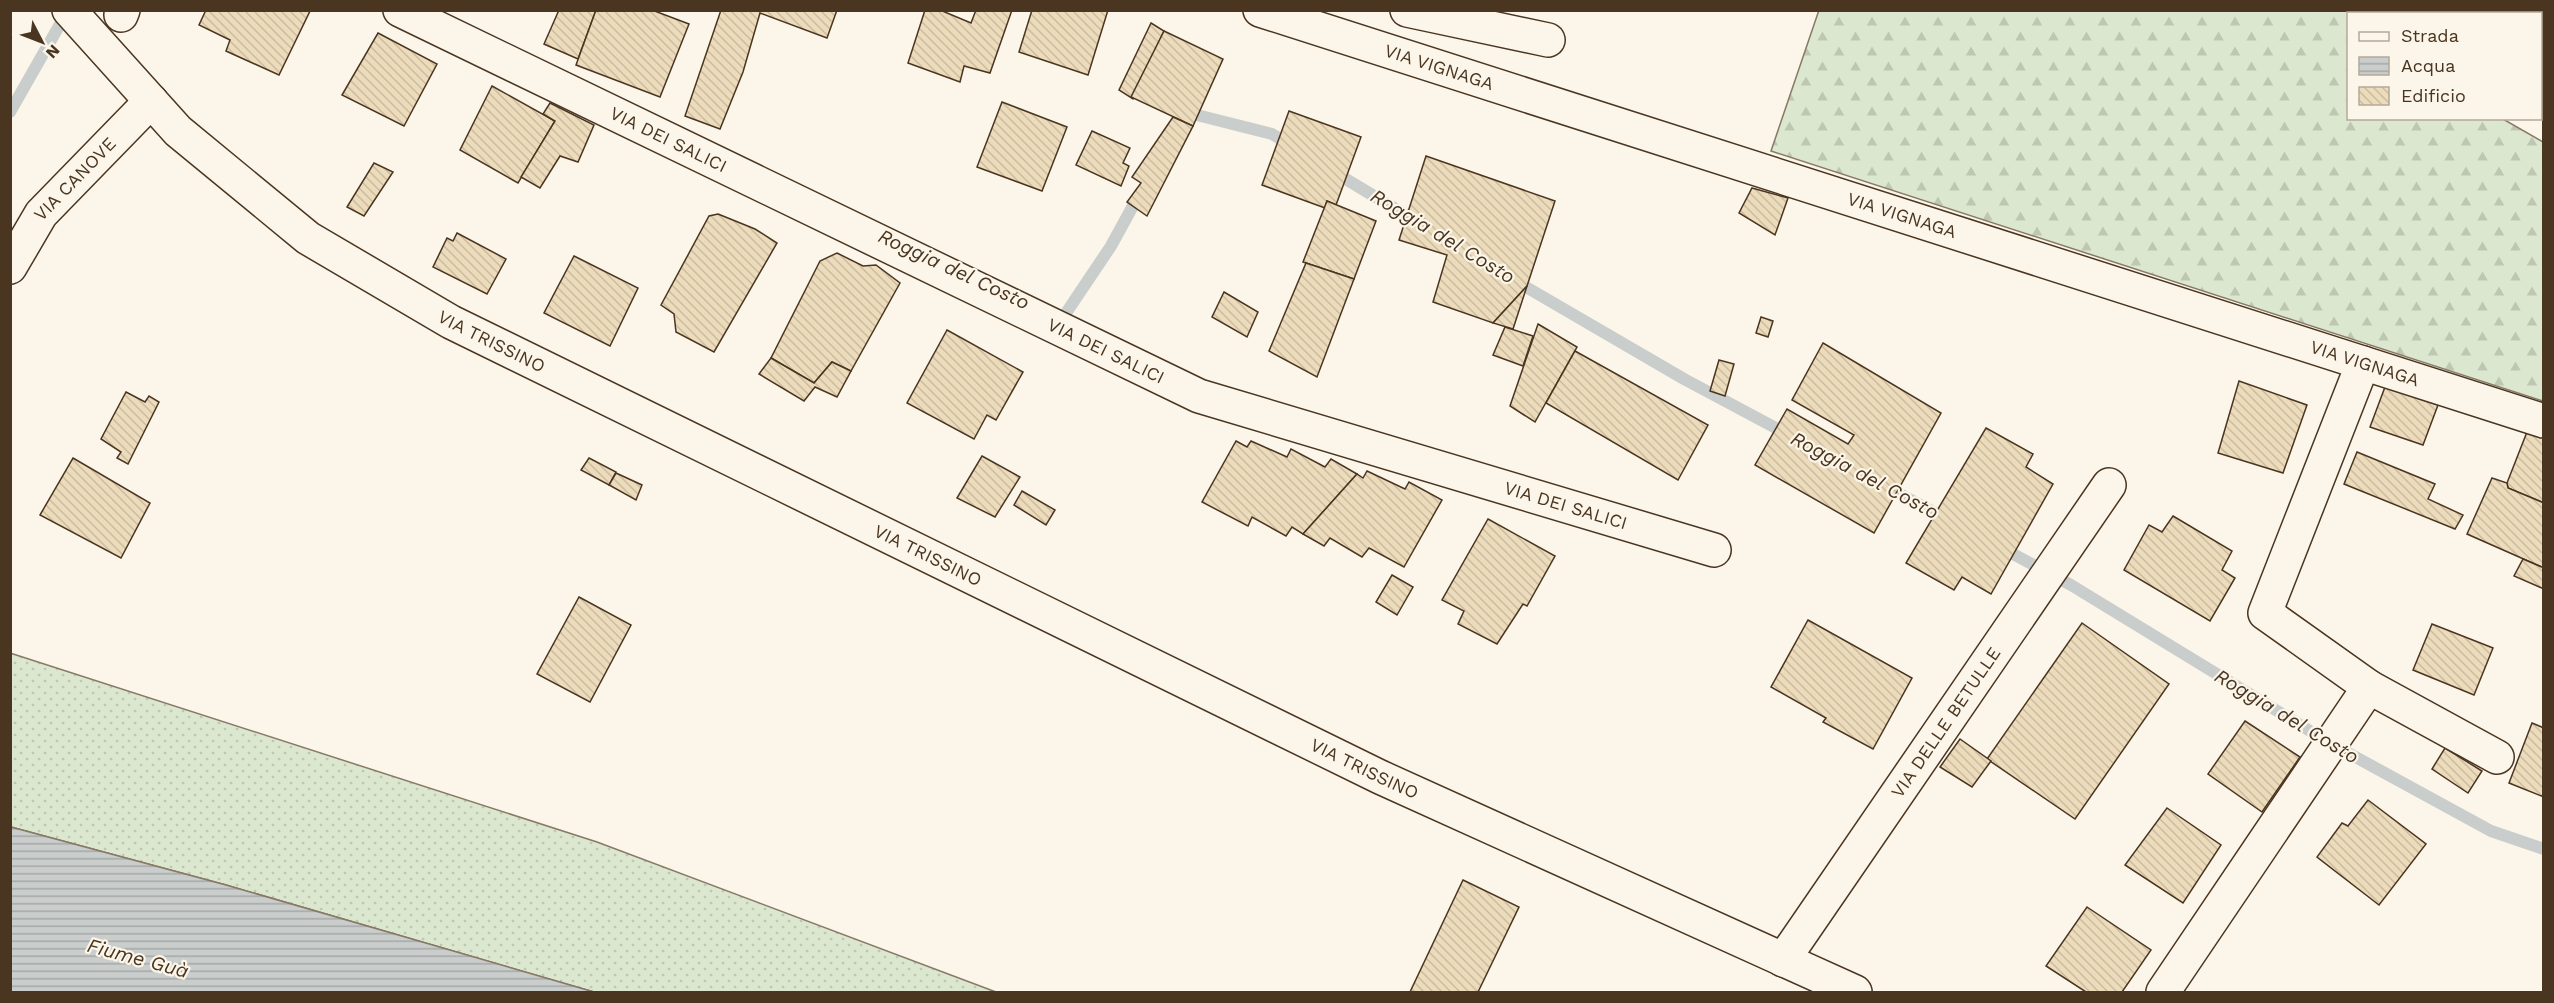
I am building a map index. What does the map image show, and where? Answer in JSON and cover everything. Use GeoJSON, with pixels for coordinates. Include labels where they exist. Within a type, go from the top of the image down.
{"type":"FeatureCollection","features":[{"type":"Feature","properties":{"kind":"street","name":"VIA TRISSINO"},"geometry":{"type":"LineString","coordinates":[[69,10],[178,131],[308,238],[451,322],[1380,777],[1855,993]]}},
{"type":"Feature","properties":{"kind":"street","name":"VIA DEI SALICI"},"geometry":{"type":"LineString","coordinates":[[400,10],[1199,396],[1714,550]]}},
{"type":"Feature","properties":{"kind":"street"},"geometry":{"type":"LineString","coordinates":[[1407,10],[1548,40]]}},
{"type":"Feature","properties":{"kind":"street","name":"VIA VIGNAGA"},"geometry":{"type":"LineString","coordinates":[[1261,11],[2544,421]]}},
{"type":"Feature","properties":{"kind":"street","name":"VIA CANOVE"},"geometry":{"type":"LineString","coordinates":[[10,267],[40,214],[151,101]]}},
{"type":"Feature","properties":{"kind":"street"},"geometry":{"type":"LineString","coordinates":[[2363,363],[2265,613],[2369,687],[2497,757]]}},
{"type":"Feature","properties":{"kind":"street","name":"VIA DELLE BETULLE"},"geometry":{"type":"LineString","coordinates":[[1783,960],[2109,485]]}},
{"type":"Feature","properties":{"kind":"street"},"geometry":{"type":"LineString","coordinates":[[2163,993],[2369,687]]}},
{"type":"Feature","properties":{"kind":"green space"},"geometry":{"type":"Polygon","coordinates":[[[1819,10],[2472,11],[2347,12],[2347,120],[2505,120],[2543,142],[2543,401],[1771,151],[1819,10]]]}},
{"type":"Feature","properties":{"kind":"green space"},"geometry":{"type":"Polygon","coordinates":[[[10,653],[597,842],[996,992],[594,992],[226,885],[11,827],[10,653]]]}},
{"type":"Feature","properties":{"kind":"water","name":"Fiume Guà"},"geometry":{"type":"Polygon","coordinates":[[[11,827],[226,885],[594,992],[11,992],[11,827]]]}},
{"type":"Feature","properties":{"kind":"building"},"geometry":{"type":"Polygon","coordinates":[[[206,10],[310,11],[279,75],[226,51],[230,40],[199,25],[206,10]]]}},
{"type":"Feature","properties":{"kind":"building"},"geometry":{"type":"Polygon","coordinates":[[[559,10],[596,10],[578,59],[544,44],[559,10]]]}},
{"type":"Feature","properties":{"kind":"building"},"geometry":{"type":"Polygon","coordinates":[[[596,10],[652,10],[689,24],[660,97],[576,65],[596,10]]]}},
{"type":"Feature","properties":{"kind":"building"},"geometry":{"type":"Polygon","coordinates":[[[721,10],[837,10],[827,38],[760,13],[743,72],[720,129],[685,116],[721,10]]]}},
{"type":"Feature","properties":{"kind":"building"},"geometry":{"type":"Polygon","coordinates":[[[925,10],[940,10],[971,23],[976,10],[1012,10],[990,73],[964,66],[960,82],[908,63],[925,10]]]}},
{"type":"Feature","properties":{"kind":"building"},"geometry":{"type":"Polygon","coordinates":[[[1032,10],[1108,10],[1088,75],[1019,52],[1032,10]]]}},
{"type":"Feature","properties":{"kind":"building"},"geometry":{"type":"Polygon","coordinates":[[[1151,23],[1164,31],[1133,99],[1119,90],[1151,23]]]}},
{"type":"Feature","properties":{"kind":"building"},"geometry":{"type":"Polygon","coordinates":[[[1164,31],[1223,59],[1193,126],[1131,97],[1164,31]]]}},
{"type":"Feature","properties":{"kind":"building"},"geometry":{"type":"Polygon","coordinates":[[[378,33],[437,64],[404,126],[342,95],[378,33]]]}},
{"type":"Feature","properties":{"kind":"building"},"geometry":{"type":"Polygon","coordinates":[[[492,86],[555,121],[518,183],[460,150],[492,86]]]}},
{"type":"Feature","properties":{"kind":"building"},"geometry":{"type":"Polygon","coordinates":[[[1002,102],[1067,127],[1042,191],[977,167],[1002,102]]]}},
{"type":"Feature","properties":{"kind":"building"},"geometry":{"type":"Polygon","coordinates":[[[550,103],[594,125],[578,162],[560,156],[540,188],[521,177],[555,121],[543,114],[550,103]]]}},
{"type":"Feature","properties":{"kind":"building"},"geometry":{"type":"Polygon","coordinates":[[[1289,111],[1361,137],[1336,205],[1327,201],[1325,208],[1262,185],[1289,111]]]}},
{"type":"Feature","properties":{"kind":"building"},"geometry":{"type":"Polygon","coordinates":[[[1173,117],[1193,126],[1147,216],[1127,202],[1141,183],[1132,177],[1173,117]]]}},
{"type":"Feature","properties":{"kind":"building"},"geometry":{"type":"Polygon","coordinates":[[[1092,131],[1130,148],[1123,163],[1129,166],[1121,186],[1076,165],[1092,131]]]}},
{"type":"Feature","properties":{"kind":"building"},"geometry":{"type":"Polygon","coordinates":[[[1426,156],[1555,201],[1527,286],[1493,323],[1433,302],[1447,255],[1399,240],[1426,156]]]}},
{"type":"Feature","properties":{"kind":"building"},"geometry":{"type":"Polygon","coordinates":[[[374,163],[393,172],[364,216],[347,207],[374,163]]]}},
{"type":"Feature","properties":{"kind":"building"},"geometry":{"type":"Polygon","coordinates":[[[1752,188],[1788,198],[1775,235],[1739,213],[1752,188]]]}},
{"type":"Feature","properties":{"kind":"building"},"geometry":{"type":"Polygon","coordinates":[[[1327,201],[1376,221],[1354,279],[1303,262],[1327,201]]]}},
{"type":"Feature","properties":{"kind":"building"},"geometry":{"type":"Polygon","coordinates":[[[718,214],[755,229],[777,243],[714,352],[676,332],[674,314],[661,305],[709,216],[718,214]]]}},
{"type":"Feature","properties":{"kind":"building"},"geometry":{"type":"Polygon","coordinates":[[[457,233],[506,259],[487,294],[433,267],[447,238],[453,241],[457,233]]]}},
{"type":"Feature","properties":{"kind":"building"},"geometry":{"type":"Polygon","coordinates":[[[837,253],[863,266],[876,265],[900,283],[851,371],[832,362],[814,383],[771,358],[820,261],[837,253]]]}},
{"type":"Feature","properties":{"kind":"building"},"geometry":{"type":"Polygon","coordinates":[[[574,256],[638,288],[610,346],[544,313],[574,256]]]}},
{"type":"Feature","properties":{"kind":"building"},"geometry":{"type":"Polygon","coordinates":[[[1306,263],[1354,279],[1317,377],[1269,351],[1306,263]]]}},
{"type":"Feature","properties":{"kind":"building"},"geometry":{"type":"Polygon","coordinates":[[[1527,286],[1513,329],[1493,323],[1527,286]]]}},
{"type":"Feature","properties":{"kind":"building"},"geometry":{"type":"Polygon","coordinates":[[[1224,292],[1258,312],[1247,337],[1212,317],[1224,292]]]}},
{"type":"Feature","properties":{"kind":"building"},"geometry":{"type":"Polygon","coordinates":[[[1761,317],[1773,321],[1768,337],[1756,333],[1761,317]]]}},
{"type":"Feature","properties":{"kind":"building"},"geometry":{"type":"Polygon","coordinates":[[[1538,324],[1577,347],[1535,422],[1510,406],[1538,324]]]}},
{"type":"Feature","properties":{"kind":"building"},"geometry":{"type":"Polygon","coordinates":[[[1505,327],[1533,336],[1523,366],[1493,355],[1505,327]]]}},
{"type":"Feature","properties":{"kind":"building"},"geometry":{"type":"Polygon","coordinates":[[[947,330],[1023,372],[996,420],[987,415],[974,439],[907,403],[947,330]]]}},
{"type":"Feature","properties":{"kind":"building"},"geometry":{"type":"Polygon","coordinates":[[[1823,343],[1941,413],[1874,533],[1755,465],[1787,409],[1848,444],[1854,435],[1792,400],[1823,343]]]}},
{"type":"Feature","properties":{"kind":"building"},"geometry":{"type":"Polygon","coordinates":[[[1575,351],[1708,425],[1678,480],[1546,403],[1575,351]]]}},
{"type":"Feature","properties":{"kind":"building"},"geometry":{"type":"Polygon","coordinates":[[[771,358],[814,383],[832,362],[851,371],[837,397],[815,387],[804,401],[759,374],[771,358]]]}},
{"type":"Feature","properties":{"kind":"building"},"geometry":{"type":"Polygon","coordinates":[[[1719,360],[1734,364],[1725,396],[1710,391],[1719,360]]]}},
{"type":"Feature","properties":{"kind":"building"},"geometry":{"type":"Polygon","coordinates":[[[2239,381],[2307,405],[2283,473],[2218,453],[2239,381]]]}},
{"type":"Feature","properties":{"kind":"building"},"geometry":{"type":"Polygon","coordinates":[[[2385,387],[2438,405],[2423,445],[2370,427],[2385,387]]]}},
{"type":"Feature","properties":{"kind":"building"},"geometry":{"type":"Polygon","coordinates":[[[126,392],[145,402],[149,396],[159,402],[128,464],[117,458],[121,452],[101,439],[126,392]]]}},
{"type":"Feature","properties":{"kind":"building"},"geometry":{"type":"Polygon","coordinates":[[[1986,428],[2033,454],[2026,467],[2053,484],[1991,594],[1962,577],[1954,590],[1906,563],[1986,428]]]}},
{"type":"Feature","properties":{"kind":"building"},"geometry":{"type":"Polygon","coordinates":[[[2527,432],[2544,438],[2544,503],[2508,488],[2507,483],[2527,432]]]}},
{"type":"Feature","properties":{"kind":"building"},"geometry":{"type":"Polygon","coordinates":[[[1236,441],[1247,447],[1251,441],[1287,457],[1291,449],[1325,467],[1331,459],[1357,474],[1303,534],[1292,527],[1286,536],[1252,517],[1248,526],[1202,502],[1236,441]]]}},
{"type":"Feature","properties":{"kind":"building"},"geometry":{"type":"Polygon","coordinates":[[[2357,452],[2435,484],[2428,499],[2463,515],[2455,529],[2344,484],[2357,452]]]}},
{"type":"Feature","properties":{"kind":"building"},"geometry":{"type":"Polygon","coordinates":[[[982,456],[1020,477],[995,517],[957,498],[982,456]]]}},
{"type":"Feature","properties":{"kind":"building"},"geometry":{"type":"Polygon","coordinates":[[[73,458],[150,503],[121,558],[40,515],[73,458]]]}},
{"type":"Feature","properties":{"kind":"building"},"geometry":{"type":"Polygon","coordinates":[[[589,458],[616,472],[609,485],[581,470],[589,458]]]}},
{"type":"Feature","properties":{"kind":"building"},"geometry":{"type":"Polygon","coordinates":[[[1367,471],[1405,489],[1409,482],[1442,500],[1404,567],[1369,548],[1362,557],[1330,538],[1324,546],[1303,534],[1357,474],[1363,478],[1367,471]]]}},
{"type":"Feature","properties":{"kind":"building"},"geometry":{"type":"Polygon","coordinates":[[[616,473],[642,485],[636,500],[609,485],[616,473]]]}},
{"type":"Feature","properties":{"kind":"building"},"geometry":{"type":"Polygon","coordinates":[[[2492,478],[2507,483],[2508,488],[2544,503],[2544,568],[2467,534],[2492,478]]]}},
{"type":"Feature","properties":{"kind":"building"},"geometry":{"type":"Polygon","coordinates":[[[1022,491],[1055,510],[1046,525],[1014,505],[1022,491]]]}},
{"type":"Feature","properties":{"kind":"building"},"geometry":{"type":"Polygon","coordinates":[[[2173,516],[2232,551],[2222,570],[2235,578],[2210,621],[2124,570],[2149,525],[2162,532],[2173,516]]]}},
{"type":"Feature","properties":{"kind":"building"},"geometry":{"type":"Polygon","coordinates":[[[1488,519],[1555,556],[1527,606],[1523,604],[1497,644],[1458,624],[1464,611],[1442,600],[1488,519]]]}},
{"type":"Feature","properties":{"kind":"building"},"geometry":{"type":"Polygon","coordinates":[[[2523,559],[2544,568],[2544,589],[2514,576],[2523,559]]]}},
{"type":"Feature","properties":{"kind":"building"},"geometry":{"type":"Polygon","coordinates":[[[1392,575],[1413,587],[1397,615],[1376,602],[1392,575]]]}},
{"type":"Feature","properties":{"kind":"building"},"geometry":{"type":"Polygon","coordinates":[[[579,597],[631,625],[590,702],[537,674],[579,597]]]}},
{"type":"Feature","properties":{"kind":"building"},"geometry":{"type":"Polygon","coordinates":[[[1808,620],[1912,678],[1873,749],[1823,722],[1826,718],[1771,687],[1808,620]]]}},
{"type":"Feature","properties":{"kind":"building"},"geometry":{"type":"Polygon","coordinates":[[[2082,623],[2169,684],[2075,819],[1987,759],[2082,623]]]}},
{"type":"Feature","properties":{"kind":"building"},"geometry":{"type":"Polygon","coordinates":[[[2432,624],[2493,648],[2474,695],[2413,670],[2432,624]]]}},
{"type":"Feature","properties":{"kind":"building"},"geometry":{"type":"Polygon","coordinates":[[[2245,721],[2300,757],[2262,812],[2208,774],[2245,721]]]}},
{"type":"Feature","properties":{"kind":"building"},"geometry":{"type":"Polygon","coordinates":[[[2532,723],[2544,728],[2544,797],[2509,783],[2532,723]]]}},
{"type":"Feature","properties":{"kind":"building"},"geometry":{"type":"Polygon","coordinates":[[[1960,739],[1991,761],[1972,787],[1940,767],[1960,739]]]}},
{"type":"Feature","properties":{"kind":"building"},"geometry":{"type":"Polygon","coordinates":[[[2445,748],[2482,771],[2468,793],[2432,769],[2445,748]]]}},
{"type":"Feature","properties":{"kind":"building"},"geometry":{"type":"Polygon","coordinates":[[[2368,800],[2426,844],[2379,905],[2317,857],[2342,823],[2348,826],[2368,800]]]}},
{"type":"Feature","properties":{"kind":"building"},"geometry":{"type":"Polygon","coordinates":[[[2167,808],[2221,845],[2183,903],[2125,865],[2167,808]]]}},
{"type":"Feature","properties":{"kind":"building"},"geometry":{"type":"Polygon","coordinates":[[[1463,880],[1519,907],[1478,992],[1410,992],[1463,880]]]}},
{"type":"Feature","properties":{"kind":"building"},"geometry":{"type":"Polygon","coordinates":[[[2087,907],[2151,950],[2122,992],[2086,992],[2046,966],[2087,907]]]}},
{"type":"Feature","properties":{"kind":"waterway","name":"Roggia del Costo"},"geometry":{"type":"LineString","coordinates":[[10,112],[67,12]]}},
{"type":"Feature","properties":{"kind":"waterway","name":"Roggia del Costo"},"geometry":{"type":"LineString","coordinates":[[1183,115],[1185,112],[1272,134],[1293,147]]}},
{"type":"Feature","properties":{"kind":"waterway","name":"Roggia del Costo"},"geometry":{"type":"LineString","coordinates":[[1334,172],[1419,223]]}},
{"type":"Feature","properties":{"kind":"waterway","name":"Roggia del Costo"},"geometry":{"type":"LineString","coordinates":[[1054,315],[1062,319],[1111,246],[1140,193]]}},
{"type":"Feature","properties":{"kind":"waterway","name":"Roggia del Costo"},"geometry":{"type":"LineString","coordinates":[[1514,280],[1684,379],[1789,435]]}},
{"type":"Feature","properties":{"kind":"waterway","name":"Roggia del Costo"},"geometry":{"type":"LineString","coordinates":[[1883,485],[1950,521]]}},
{"type":"Feature","properties":{"kind":"waterway","name":"Roggia del Costo"},"geometry":{"type":"LineString","coordinates":[[2000,547],[2071,585],[2328,742],[2491,831],[2544,849]]}}]}
